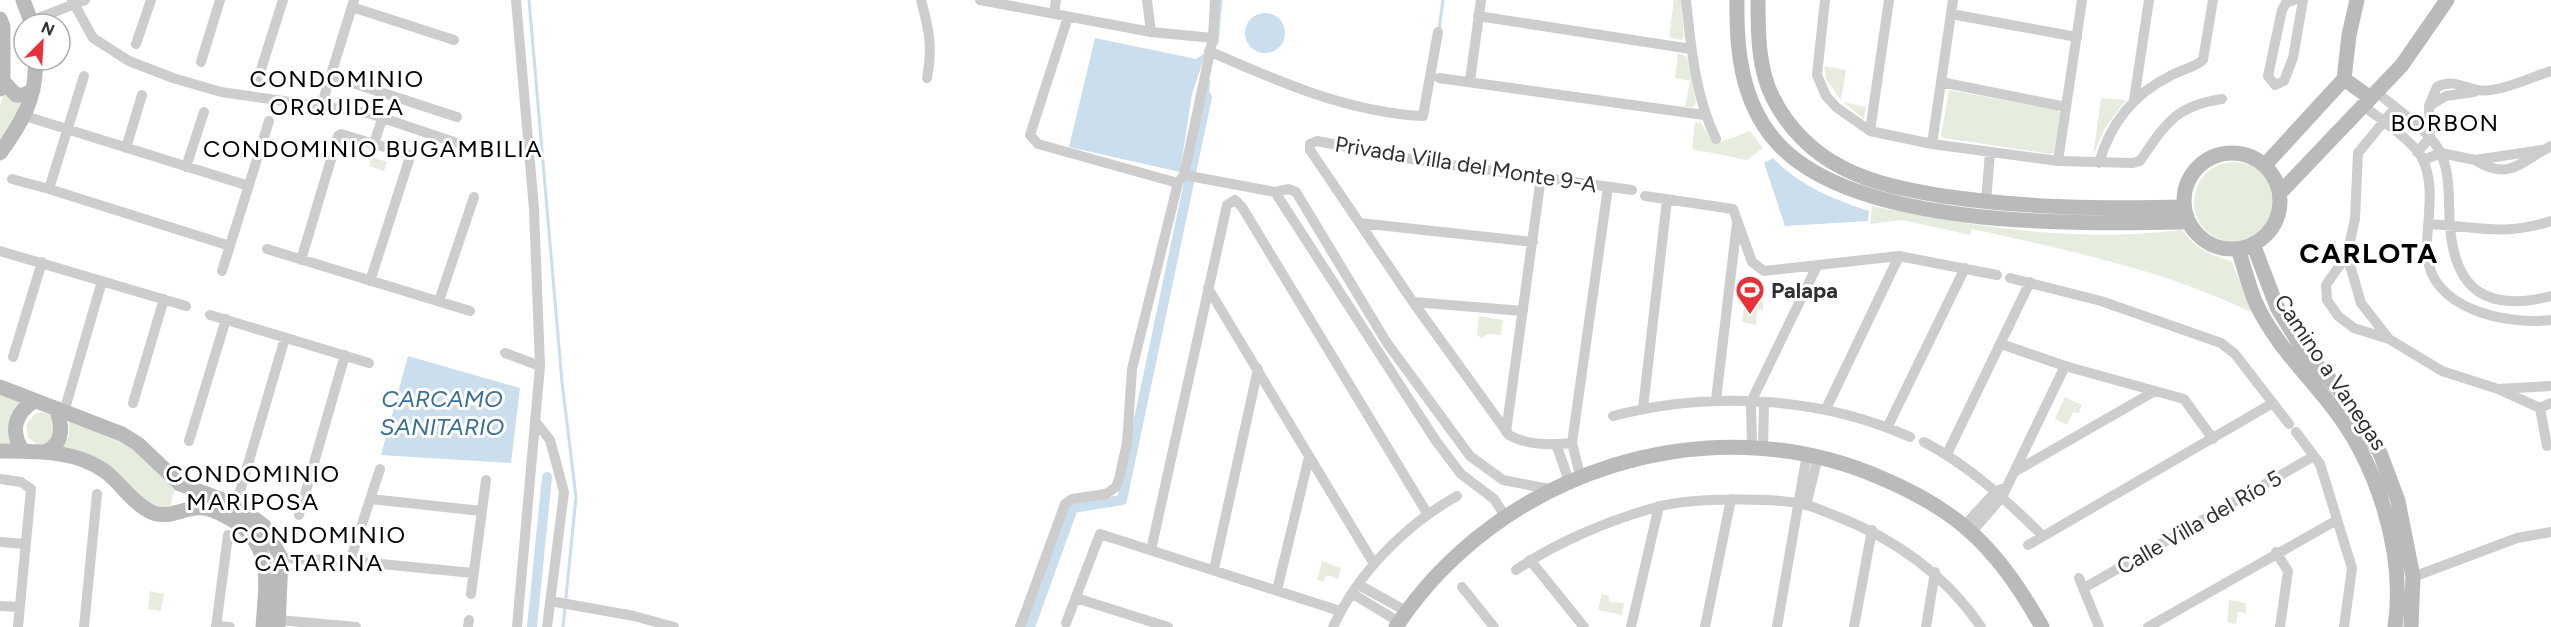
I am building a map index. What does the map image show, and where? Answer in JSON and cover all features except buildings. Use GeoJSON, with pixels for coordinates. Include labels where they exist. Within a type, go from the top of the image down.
{"type":"FeatureCollection","features":[{"type":"Feature","properties":{"kind":"street"},"geometry":{"type":"LineString","coordinates":[[136,44],[152,0]]}},
{"type":"Feature","properties":{"kind":"street"},"geometry":{"type":"LineString","coordinates":[[201,62],[220,0]]}},
{"type":"Feature","properties":{"kind":"street"},"geometry":{"type":"LineString","coordinates":[[257,81],[283,0]]}},
{"type":"Feature","properties":{"kind":"street"},"geometry":{"type":"LineString","coordinates":[[516,0],[534,209],[540,366],[517,627]]}},
{"type":"Feature","properties":{"kind":"street"},"geometry":{"type":"LineString","coordinates":[[921,0],[931,44],[927,78]]}},
{"type":"Feature","properties":{"kind":"street"},"geometry":{"type":"LineString","coordinates":[[980,0],[1151,32],[1213,38]]}},
{"type":"Feature","properties":{"kind":"street"},"geometry":{"type":"LineString","coordinates":[[1054,13],[1056,0]]}},
{"type":"Feature","properties":{"kind":"street"},"geometry":{"type":"LineString","coordinates":[[1147,0],[1151,32]]}},
{"type":"Feature","properties":{"kind":"street"},"geometry":{"type":"LineString","coordinates":[[1020,627],[1065,504],[1072,499],[1106,494],[1116,487],[1126,443],[1132,369],[1181,179],[1213,38],[1215,0]]}},
{"type":"Feature","properties":{"kind":"street"},"geometry":{"type":"LineString","coordinates":[[1470,81],[1481,0]]}},
{"type":"Feature","properties":{"kind":"street"},"geometry":{"type":"LineString","coordinates":[[1686,0],[1691,50],[1704,115],[1716,139]]}},
{"type":"Feature","properties":{"kind":"street"},"geometry":{"type":"LineString","coordinates":[[1825,0],[1816,75],[1826,96],[1836,107],[1870,131],[1932,144],[2058,161],[2099,163],[2140,161],[2153,139],[2169,122],[2195,106],[2222,99]]}},
{"type":"Feature","properties":{"kind":"street"},"geometry":{"type":"LineString","coordinates":[[1870,131],[1889,0]]}},
{"type":"Feature","properties":{"kind":"street"},"geometry":{"type":"LineString","coordinates":[[1932,144],[1953,0]]}},
{"type":"Feature","properties":{"kind":"street"},"geometry":{"type":"LineString","coordinates":[[2058,161],[2082,0]]}},
{"type":"Feature","properties":{"kind":"street"},"geometry":{"type":"LineString","coordinates":[[2134,100],[2148,0]]}},
{"type":"Feature","properties":{"kind":"street"},"geometry":{"type":"LineString","coordinates":[[2099,163],[2108,137],[2134,100],[2166,78],[2203,60],[2213,0]]}},
{"type":"Feature","properties":{"kind":"street"},"geometry":{"type":"LineString","coordinates":[[2294,0],[2286,3],[2282,10],[2268,76],[2276,85],[2284,81],[2291,65],[2303,0]]}},
{"type":"Feature","properties":{"kind":"street"},"geometry":{"type":"LineString","coordinates":[[2265,165],[2344,80],[2349,35],[2358,0]]}},
{"type":"Feature","properties":{"kind":"street"},"geometry":{"type":"LineString","coordinates":[[2280,194],[2369,97],[2402,65],[2447,0]]}},
{"type":"Feature","properties":{"kind":"street"},"geometry":{"type":"LineString","coordinates":[[56,12],[77,2],[93,38],[129,62],[221,92],[383,116],[457,143]]}},
{"type":"Feature","properties":{"kind":"street"},"geometry":{"type":"LineString","coordinates":[[321,107],[353,3],[454,40]]}},
{"type":"Feature","properties":{"kind":"street"},"geometry":{"type":"LineString","coordinates":[[1737,8],[1758,8],[1762,70],[1772,97],[1786,118],[1810,147],[1841,167],[1864,178],[1894,187],[1982,201],[2092,210],[2187,214],[2087,224],[2011,220],[1893,201],[1830,180],[1783,148],[1751,103],[1741,66],[1737,8]]}},
{"type":"Feature","properties":{"kind":"street"},"geometry":{"type":"LineString","coordinates":[[1951,14],[2077,37]]}},
{"type":"Feature","properties":{"kind":"street"},"geometry":{"type":"LineString","coordinates":[[1478,16],[1691,50]]}},
{"type":"Feature","properties":{"kind":"street"},"geometry":{"type":"LineString","coordinates":[[1068,17],[1030,135],[1038,144],[1181,179],[1275,192],[1289,189],[1296,192],[1387,343],[1470,456],[1503,480],[1549,489]]}},
{"type":"Feature","properties":{"kind":"street"},"geometry":{"type":"LineString","coordinates":[[0,19],[3,27],[2,85],[16,95],[24,95],[33,90]]}},
{"type":"Feature","properties":{"kind":"street"},"geometry":{"type":"LineString","coordinates":[[1209,51],[1289,86],[1345,104],[1402,115],[1423,116],[1438,32]]}},
{"type":"Feature","properties":{"kind":"street"},"geometry":{"type":"LineString","coordinates":[[2420,156],[2430,138],[2429,106],[2435,88],[2444,83],[2480,91],[2493,90],[2551,71]]}},
{"type":"Feature","properties":{"kind":"street"},"geometry":{"type":"LineString","coordinates":[[0,153],[25,116],[33,90],[34,72]]}},
{"type":"Feature","properties":{"kind":"street"},"geometry":{"type":"LineString","coordinates":[[49,189],[84,76]]}},
{"type":"Feature","properties":{"kind":"street"},"geometry":{"type":"LineString","coordinates":[[331,76],[457,117]]}},
{"type":"Feature","properties":{"kind":"street"},"geometry":{"type":"LineString","coordinates":[[1439,78],[1704,115]]}},
{"type":"Feature","properties":{"kind":"street"},"geometry":{"type":"LineString","coordinates":[[2344,80],[2369,97],[2395,108],[2430,138],[2441,153],[2449,189],[2454,259],[2464,279],[2490,299],[2523,301],[2551,296]]}},
{"type":"Feature","properties":{"kind":"street"},"geometry":{"type":"LineString","coordinates":[[1941,82],[2066,106]]}},
{"type":"Feature","properties":{"kind":"street"},"geometry":{"type":"LineString","coordinates":[[126,148],[142,95]]}},
{"type":"Feature","properties":{"kind":"street"},"geometry":{"type":"LineString","coordinates":[[2369,97],[2383,122],[2420,156],[2429,185],[2427,251],[2431,272],[2449,294],[2487,315],[2520,321],[2551,320]]}},
{"type":"Feature","properties":{"kind":"street"},"geometry":{"type":"LineString","coordinates":[[2395,108],[2358,153],[2358,199],[2347,255],[2326,285],[2327,300],[2338,316],[2354,328],[2389,339],[2442,371],[2498,389],[2540,408],[2551,403]]}},
{"type":"Feature","properties":{"kind":"street"},"geometry":{"type":"LineString","coordinates":[[186,167],[204,112]]}},
{"type":"Feature","properties":{"kind":"street"},"geometry":{"type":"LineString","coordinates":[[25,116],[249,186]]}},
{"type":"Feature","properties":{"kind":"street"},"geometry":{"type":"LineString","coordinates":[[374,144],[383,116]]}},
{"type":"Feature","properties":{"kind":"street"},"geometry":{"type":"LineString","coordinates":[[222,271],[269,121]]}},
{"type":"Feature","properties":{"kind":"street"},"geometry":{"type":"LineString","coordinates":[[301,260],[338,136],[341,134],[408,154],[410,158],[370,280]]}},
{"type":"Feature","properties":{"kind":"street","name":"Privada Villa del Monte 9-A"},"geometry":{"type":"LineString","coordinates":[[1506,432],[1413,302],[1310,150],[1310,144],[1315,141],[1416,160],[1632,190]]}},
{"type":"Feature","properties":{"kind":"street"},"geometry":{"type":"LineString","coordinates":[[2420,156],[2441,153],[2475,160],[2495,169],[2511,169],[2546,148]]}},
{"type":"Feature","properties":{"kind":"street"},"geometry":{"type":"LineString","coordinates":[[1982,201],[1986,151]]}},
{"type":"Feature","properties":{"kind":"street"},"geometry":{"type":"LineString","coordinates":[[2234,153],[2251,156],[2265,165],[2275,178],[2280,194],[2280,209],[2275,223],[2266,236],[2246,246],[2223,248],[2209,243],[2197,234],[2187,214],[2185,190],[2191,175],[2203,162],[2217,155],[2234,153]]}},
{"type":"Feature","properties":{"kind":"street"},"geometry":{"type":"LineString","coordinates":[[1541,177],[1506,432],[1520,440],[1556,444],[1572,443]]}},
{"type":"Feature","properties":{"kind":"street"},"geometry":{"type":"LineString","coordinates":[[12,179],[230,246]]}},
{"type":"Feature","properties":{"kind":"street","name":"Privada Villa del Monte 9-A"},"geometry":{"type":"LineString","coordinates":[[1572,473],[1572,443],[1608,187]]}},
{"type":"Feature","properties":{"kind":"street"},"geometry":{"type":"LineString","coordinates":[[1275,192],[1356,319],[1458,470],[1494,499],[1505,516]]}},
{"type":"Feature","properties":{"kind":"street"},"geometry":{"type":"LineString","coordinates":[[1645,196],[1733,209],[1752,262],[1758,269],[1772,271],[1899,256],[1997,275]]}},
{"type":"Feature","properties":{"kind":"street"},"geometry":{"type":"LineString","coordinates":[[439,301],[474,197]]}},
{"type":"Feature","properties":{"kind":"street"},"geometry":{"type":"LineString","coordinates":[[1151,550],[1227,205],[1235,200],[1242,207],[1427,513]]}},
{"type":"Feature","properties":{"kind":"street"},"geometry":{"type":"LineString","coordinates":[[1643,408],[1667,200]]}},
{"type":"Feature","properties":{"kind":"street"},"geometry":{"type":"LineString","coordinates":[[1716,400],[1738,220]]}},
{"type":"Feature","properties":{"kind":"street"},"geometry":{"type":"LineString","coordinates":[[2428,224],[2494,232],[2518,231],[2551,221]]}},
{"type":"Feature","properties":{"kind":"street"},"geometry":{"type":"LineString","coordinates":[[1360,223],[1533,242]]}},
{"type":"Feature","properties":{"kind":"street","name":"Camino a Vanegas"},"geometry":{"type":"LineString","coordinates":[[2246,246],[2277,307],[2302,348],[2345,397],[2380,453],[2398,501],[2413,577],[2411,627]]}},
{"type":"Feature","properties":{"kind":"street","name":"Camino a Vanegas"},"geometry":{"type":"LineString","coordinates":[[2246,246],[2255,302],[2289,357],[2332,406],[2365,458],[2383,501],[2397,578],[2395,627]]}},
{"type":"Feature","properties":{"kind":"street"},"geometry":{"type":"LineString","coordinates":[[267,249],[470,311]]}},
{"type":"Feature","properties":{"kind":"street"},"geometry":{"type":"LineString","coordinates":[[0,251],[186,306]]}},
{"type":"Feature","properties":{"kind":"street"},"geometry":{"type":"LineString","coordinates":[[2347,255],[2361,303],[2389,339]]}},
{"type":"Feature","properties":{"kind":"street"},"geometry":{"type":"LineString","coordinates":[[1826,410],[1899,256]]}},
{"type":"Feature","properties":{"kind":"street"},"geometry":{"type":"LineString","coordinates":[[13,357],[42,262]]}},
{"type":"Feature","properties":{"kind":"street"},"geometry":{"type":"LineString","coordinates":[[1757,442],[1751,402],[1818,266]]}},
{"type":"Feature","properties":{"kind":"street"},"geometry":{"type":"LineString","coordinates":[[1888,426],[1965,268]]}},
{"type":"Feature","properties":{"kind":"street"},"geometry":{"type":"LineString","coordinates":[[2010,278],[2101,301],[2221,343],[2235,354],[2320,464],[2352,568],[2344,627]]}},
{"type":"Feature","properties":{"kind":"street"},"geometry":{"type":"LineString","coordinates":[[44,452],[57,444],[61,436],[62,408],[102,281]]}},
{"type":"Feature","properties":{"kind":"street"},"geometry":{"type":"LineString","coordinates":[[1947,454],[2030,282]]}},
{"type":"Feature","properties":{"kind":"street"},"geometry":{"type":"LineString","coordinates":[[1208,288],[1374,564]]}},
{"type":"Feature","properties":{"kind":"street"},"geometry":{"type":"LineString","coordinates":[[134,403],[164,299]]}},
{"type":"Feature","properties":{"kind":"street"},"geometry":{"type":"LineString","coordinates":[[2487,315],[2490,299]]}},
{"type":"Feature","properties":{"kind":"street"},"geometry":{"type":"LineString","coordinates":[[1413,302],[1523,311]]}},
{"type":"Feature","properties":{"kind":"street"},"geometry":{"type":"LineString","coordinates":[[1356,319],[1368,312]]}},
{"type":"Feature","properties":{"kind":"street"},"geometry":{"type":"LineString","coordinates":[[210,315],[369,363]]}},
{"type":"Feature","properties":{"kind":"street"},"geometry":{"type":"LineString","coordinates":[[189,441],[226,319]]}},
{"type":"Feature","properties":{"kind":"street"},"geometry":{"type":"LineString","coordinates":[[236,505],[285,338]]}},
{"type":"Feature","properties":{"kind":"street"},"geometry":{"type":"LineString","coordinates":[[2001,344],[2065,366],[2187,402],[2213,439]]}},
{"type":"Feature","properties":{"kind":"street"},"geometry":{"type":"LineString","coordinates":[[505,353],[540,366]]}},
{"type":"Feature","properties":{"kind":"street"},"geometry":{"type":"LineString","coordinates":[[299,515],[345,356]]}},
{"type":"Feature","properties":{"kind":"street"},"geometry":{"type":"LineString","coordinates":[[1972,525],[2002,491],[2015,471],[2065,366]]}},
{"type":"Feature","properties":{"kind":"street"},"geometry":{"type":"LineString","coordinates":[[1214,569],[1258,369]]}},
{"type":"Feature","properties":{"kind":"street"},"geometry":{"type":"LineString","coordinates":[[2498,389],[2551,386]]}},
{"type":"Feature","properties":{"kind":"street"},"geometry":{"type":"LineString","coordinates":[[0,387],[34,401],[62,408],[122,434],[138,444],[180,484],[236,505],[264,526],[288,557],[283,622],[356,627]]}},
{"type":"Feature","properties":{"kind":"street"},"geometry":{"type":"LineString","coordinates":[[2015,471],[2155,391]]}},
{"type":"Feature","properties":{"kind":"street"},"geometry":{"type":"LineString","coordinates":[[1613,416],[1643,408],[1716,400],[1751,402],[1826,410],[1888,426],[1910,436]]}},
{"type":"Feature","properties":{"kind":"street"},"geometry":{"type":"LineString","coordinates":[[23,451],[15,433],[15,423],[19,414],[34,401]]}},
{"type":"Feature","properties":{"kind":"street"},"geometry":{"type":"LineString","coordinates":[[1757,442],[1764,403]]}},
{"type":"Feature","properties":{"kind":"street"},"geometry":{"type":"LineString","coordinates":[[2028,545],[2273,404]]}},
{"type":"Feature","properties":{"kind":"street"},"geometry":{"type":"LineString","coordinates":[[2540,408],[2547,446]]}},
{"type":"Feature","properties":{"kind":"street"},"geometry":{"type":"LineString","coordinates":[[535,421],[550,440],[564,492],[547,627]]}},
{"type":"Feature","properties":{"kind":"street"},"geometry":{"type":"LineString","coordinates":[[1356,589],[1388,608],[1400,620],[1444,567],[1486,530],[1572,473],[1670,452],[1757,442],[1812,461],[1856,467],[1906,489],[1972,525],[2021,591],[2042,627]]}},
{"type":"Feature","properties":{"kind":"street"},"geometry":{"type":"LineString","coordinates":[[1924,442],[1947,454],[2002,491],[2043,536]]}},
{"type":"Feature","properties":{"kind":"street"},"geometry":{"type":"LineString","coordinates":[[1556,444],[1572,473]]}},
{"type":"Feature","properties":{"kind":"street"},"geometry":{"type":"LineString","coordinates":[[0,451],[44,452],[77,458],[105,471],[148,510],[158,515],[197,507],[215,510],[254,536],[263,555],[266,579],[263,627]]}},
{"type":"Feature","properties":{"kind":"street","name":"Calle Villa del Río 5"},"geometry":{"type":"LineString","coordinates":[[2099,627],[2081,583],[2314,456]]}},
{"type":"Feature","properties":{"kind":"street"},"geometry":{"type":"LineString","coordinates":[[1277,590],[1309,457]]}},
{"type":"Feature","properties":{"kind":"street"},"geometry":{"type":"LineString","coordinates":[[1777,627],[1812,461]]}},
{"type":"Feature","properties":{"kind":"street"},"geometry":{"type":"LineString","coordinates":[[350,561],[380,469]]}},
{"type":"Feature","properties":{"kind":"street"},"geometry":{"type":"LineString","coordinates":[[0,479],[21,482],[31,489],[18,627]]}},
{"type":"Feature","properties":{"kind":"street"},"geometry":{"type":"LineString","coordinates":[[471,594],[486,480]]}},
{"type":"Feature","properties":{"kind":"street"},"geometry":{"type":"LineString","coordinates":[[170,514],[180,500],[182,492],[180,484]]}},
{"type":"Feature","properties":{"kind":"street"},"geometry":{"type":"LineString","coordinates":[[84,627],[97,494]]}},
{"type":"Feature","properties":{"kind":"street"},"geometry":{"type":"LineString","coordinates":[[1333,627],[1340,611],[1374,564],[1427,513],[1456,496]]}},
{"type":"Feature","properties":{"kind":"street"},"geometry":{"type":"LineString","coordinates":[[371,499],[482,511]]}},
{"type":"Feature","properties":{"kind":"street"},"geometry":{"type":"LineString","coordinates":[[1705,627],[1731,499]]}},
{"type":"Feature","properties":{"kind":"street"},"geometry":{"type":"LineString","coordinates":[[1516,570],[1530,560],[1584,534],[1659,506],[1731,499],[1802,504],[1872,530],[1935,572],[1962,599],[1981,627]]}},
{"type":"Feature","properties":{"kind":"street"},"geometry":{"type":"LineString","coordinates":[[1631,627],[1659,506]]}},
{"type":"Feature","properties":{"kind":"street"},"geometry":{"type":"LineString","coordinates":[[2148,627],[2276,552],[2337,520]]}},
{"type":"Feature","properties":{"kind":"street"},"geometry":{"type":"LineString","coordinates":[[1854,627],[1872,530]]}},
{"type":"Feature","properties":{"kind":"street"},"geometry":{"type":"LineString","coordinates":[[2413,577],[2517,538],[2551,532]]}},
{"type":"Feature","properties":{"kind":"street"},"geometry":{"type":"LineString","coordinates":[[1066,623],[1100,534],[1340,611]]}},
{"type":"Feature","properties":{"kind":"street"},"geometry":{"type":"LineString","coordinates":[[228,535],[216,626],[230,627]]}},
{"type":"Feature","properties":{"kind":"street"},"geometry":{"type":"LineString","coordinates":[[0,542],[26,544]]}},
{"type":"Feature","properties":{"kind":"street"},"geometry":{"type":"LineString","coordinates":[[2276,552],[2288,572],[2280,627]]}},
{"type":"Feature","properties":{"kind":"street"},"geometry":{"type":"LineString","coordinates":[[288,557],[473,573]]}},
{"type":"Feature","properties":{"kind":"street"},"geometry":{"type":"LineString","coordinates":[[1530,560],[1584,627]]}},
{"type":"Feature","properties":{"kind":"street"},"geometry":{"type":"LineString","coordinates":[[1926,627],[1935,572]]}},
{"type":"Feature","properties":{"kind":"street"},"geometry":{"type":"LineString","coordinates":[[1462,587],[1494,627]]}},
{"type":"Feature","properties":{"kind":"street"},"geometry":{"type":"LineString","coordinates":[[1076,598],[1168,627]]}},
{"type":"Feature","properties":{"kind":"street"},"geometry":{"type":"LineString","coordinates":[[550,601],[634,622],[674,627]]}},
{"type":"Feature","properties":{"kind":"street"},"geometry":{"type":"LineString","coordinates":[[0,606],[19,607]]}},
{"type":"Feature","properties":{"kind":"green space"},"geometry":{"type":"Polygon","coordinates":[[[1674,0],[1681,0],[1684,37],[1681,40],[1669,37],[1674,0]]]}},
{"type":"Feature","properties":{"kind":"green space"},"geometry":{"type":"Polygon","coordinates":[[[1678,53],[1687,57],[1696,103],[1693,107],[1685,107],[1690,81],[1675,78],[1678,53]]]}},
{"type":"Feature","properties":{"kind":"green space"},"geometry":{"type":"Polygon","coordinates":[[[1824,66],[1846,70],[1841,100],[1826,79],[1824,66]]]}},
{"type":"Feature","properties":{"kind":"green space"},"geometry":{"type":"Polygon","coordinates":[[[5,89],[21,97],[17,114],[0,143],[0,106],[5,89]]]}},
{"type":"Feature","properties":{"kind":"green space"},"geometry":{"type":"Polygon","coordinates":[[[1949,90],[2057,110],[2060,113],[2054,152],[2050,154],[1944,138],[1941,136],[1949,90]]]}},
{"type":"Feature","properties":{"kind":"green space"},"geometry":{"type":"Polygon","coordinates":[[[2101,98],[2126,100],[2105,128],[2093,156],[2101,98]]]}},
{"type":"Feature","properties":{"kind":"green space"},"geometry":{"type":"Polygon","coordinates":[[[1843,102],[1866,107],[1864,119],[1843,102]]]}},
{"type":"Feature","properties":{"kind":"green space"},"geometry":{"type":"Polygon","coordinates":[[[1695,122],[1701,123],[1716,144],[1750,131],[1763,148],[1747,160],[1692,149],[1695,122]]]}},
{"type":"Feature","properties":{"kind":"green space"},"geometry":{"type":"Polygon","coordinates":[[[372,157],[387,162],[384,171],[369,166],[372,157]]]}},
{"type":"Feature","properties":{"kind":"green space"},"geometry":{"type":"Polygon","coordinates":[[[2234,162],[2249,165],[2262,174],[2271,187],[2274,202],[2271,217],[2262,230],[2249,239],[2234,242],[2219,239],[2206,230],[2197,217],[2194,202],[2197,187],[2206,174],[2219,165],[2234,162]]]}},
{"type":"Feature","properties":{"kind":"green space"},"geometry":{"type":"Polygon","coordinates":[[[1872,206],[2026,231],[2104,235],[2182,230],[2192,242],[2204,250],[2231,261],[2253,313],[2220,298],[2150,273],[2044,245],[1972,229],[1970,235],[1902,220],[1870,224],[1872,206]]]}},
{"type":"Feature","properties":{"kind":"green space","name":"Palapa"},"geometry":{"type":"Polygon","coordinates":[[[1745,299],[1763,301],[1763,311],[1757,309],[1756,325],[1742,322],[1745,299]]]}},
{"type":"Feature","properties":{"kind":"green space"},"geometry":{"type":"Polygon","coordinates":[[[1479,316],[1503,320],[1501,335],[1489,334],[1481,338],[1477,335],[1479,316]]]}},
{"type":"Feature","properties":{"kind":"green space"},"geometry":{"type":"Polygon","coordinates":[[[0,395],[22,404],[9,424],[10,440],[13,446],[0,447],[0,395]]]}},
{"type":"Feature","properties":{"kind":"green space"},"geometry":{"type":"Polygon","coordinates":[[[2065,397],[2082,405],[2079,413],[2073,412],[2067,425],[2055,419],[2065,397]]]}},
{"type":"Feature","properties":{"kind":"green space"},"geometry":{"type":"Polygon","coordinates":[[[42,412],[54,416],[57,438],[40,446],[28,438],[26,425],[35,414],[42,412]]]}},
{"type":"Feature","properties":{"kind":"green space"},"geometry":{"type":"Polygon","coordinates":[[[69,420],[124,441],[175,489],[170,506],[163,510],[153,507],[119,474],[61,450],[69,436],[69,420]]]}},
{"type":"Feature","properties":{"kind":"green space"},"geometry":{"type":"Polygon","coordinates":[[[1322,561],[1341,568],[1338,579],[1327,575],[1323,582],[1317,580],[1322,561]]]}},
{"type":"Feature","properties":{"kind":"green space"},"geometry":{"type":"Polygon","coordinates":[[[150,591],[164,594],[161,611],[148,609],[150,591]]]}},
{"type":"Feature","properties":{"kind":"green space"},"geometry":{"type":"Polygon","coordinates":[[[1602,594],[1609,596],[1609,602],[1624,603],[1622,615],[1598,610],[1602,594]]]}},
{"type":"Feature","properties":{"kind":"green space"},"geometry":{"type":"Polygon","coordinates":[[[2229,600],[2246,603],[2246,613],[2238,612],[2236,624],[2227,622],[2229,600]]]}},
{"type":"Feature","properties":{"kind":"water"},"geometry":{"type":"Polygon","coordinates":[[[1265,13],[1279,19],[1285,33],[1279,47],[1265,53],[1251,47],[1245,33],[1251,19],[1265,13]]]}},
{"type":"Feature","properties":{"kind":"water"},"geometry":{"type":"Polygon","coordinates":[[[1095,38],[1196,59],[1206,52],[1192,94],[1180,172],[1069,147],[1095,38]]]}},
{"type":"Feature","properties":{"kind":"water"},"geometry":{"type":"Polygon","coordinates":[[[1773,158],[1806,184],[1843,202],[1869,211],[1868,221],[1785,226],[1764,163],[1773,158]]]}},
{"type":"Feature","properties":{"kind":"water","name":"CARCAMO SANITARIO"},"geometry":{"type":"Polygon","coordinates":[[[408,356],[520,388],[511,463],[381,455],[408,356]]]}},
{"type":"Feature","properties":{"kind":"waterway"},"geometry":{"type":"LineString","coordinates":[[529,0],[562,382],[576,497],[563,627]]}},
{"type":"Feature","properties":{"kind":"waterway"},"geometry":{"type":"LineString","coordinates":[[1217,43],[1221,0]]}},
{"type":"Feature","properties":{"kind":"waterway"},"geometry":{"type":"LineString","coordinates":[[1439,30],[1443,0]]}},
{"type":"Feature","properties":{"kind":"waterway"},"geometry":{"type":"LineString","coordinates":[[1207,97],[1209,81]]}},
{"type":"Feature","properties":{"kind":"waterway"},"geometry":{"type":"LineString","coordinates":[[1030,627],[1073,508],[1122,500],[1207,97]]}},
{"type":"Feature","properties":{"kind":"waterway"},"geometry":{"type":"LineString","coordinates":[[532,627],[547,477]]}},
{"type":"Feature","properties":{"kind":"place","name":"Palapa"},"geometry":{"type":"Point","coordinates":[1750,316]}},
{"type":"Feature","properties":{"kind":"district","name":"CONDOMINIO ORQUIDEA"},"geometry":{"type":"Point","coordinates":[337,93]}},
{"type":"Feature","properties":{"kind":"district","name":"BORBON"},"geometry":{"type":"Point","coordinates":[2445,123]}},
{"type":"Feature","properties":{"kind":"district","name":"CONDOMINIO BUGAMBILIA"},"geometry":{"type":"Point","coordinates":[373,149]}},
{"type":"Feature","properties":{"kind":"district","name":"CARLOTA"},"geometry":{"type":"Point","coordinates":[2369,253]}},
{"type":"Feature","properties":{"kind":"district","name":"CONDOMINIO MARIPOSA"},"geometry":{"type":"Point","coordinates":[253,488]}},
{"type":"Feature","properties":{"kind":"district","name":"CONDOMINIO CATARINA"},"geometry":{"type":"Point","coordinates":[319,549]}}]}
